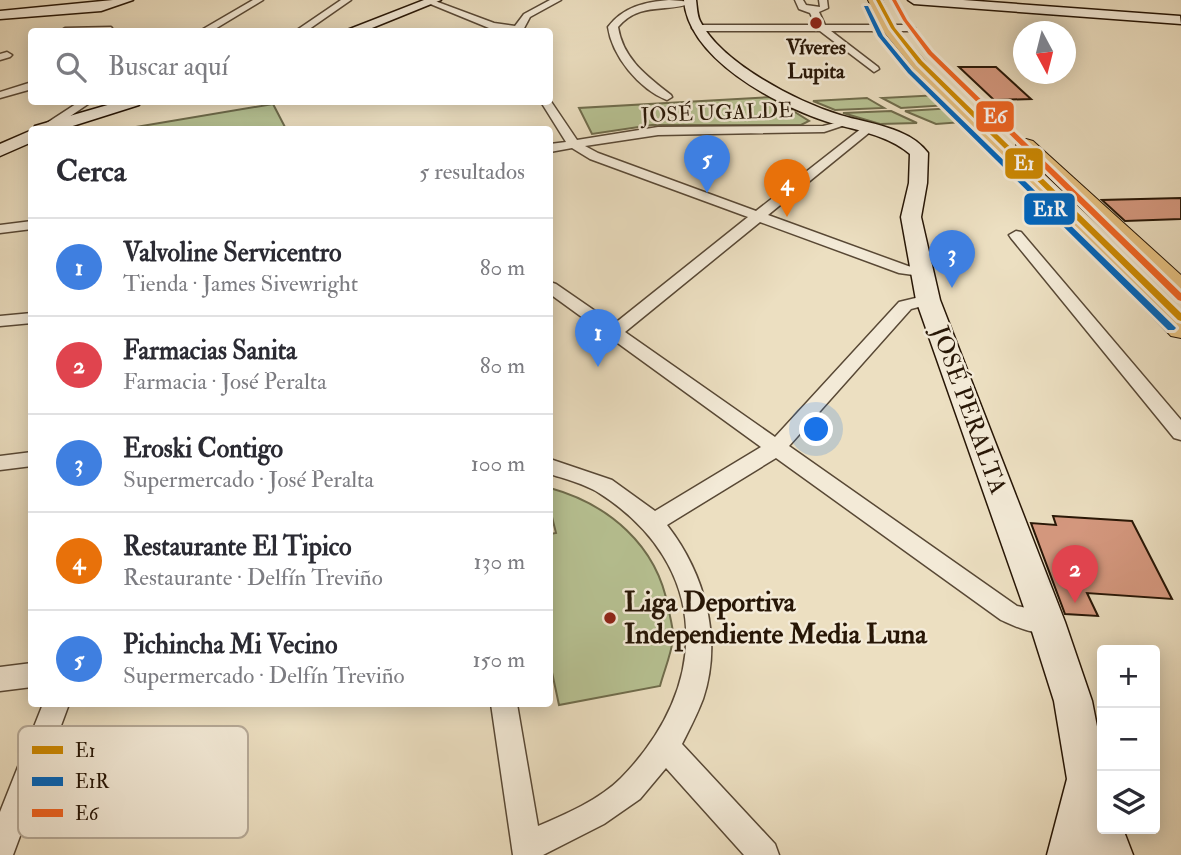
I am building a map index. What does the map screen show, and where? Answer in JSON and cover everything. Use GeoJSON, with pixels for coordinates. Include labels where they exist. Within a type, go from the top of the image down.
{"type":"FeatureCollection","features":[{"type":"Feature","properties":{"kind":"main road"},"geometry":{"type":"LineString","coordinates":[[0,15],[101,7],[127,0]]}},
{"type":"Feature","properties":{"kind":"main road"},"geometry":{"type":"LineString","coordinates":[[875,0],[888,28],[942,92],[1181,330]]}},
{"type":"Feature","properties":{"kind":"main road"},"geometry":{"type":"LineString","coordinates":[[893,0],[910,28],[938,63],[1181,289]]}},
{"type":"Feature","properties":{"kind":"main road"},"geometry":{"type":"LineString","coordinates":[[914,0],[1181,21]]}},
{"type":"Feature","properties":{"kind":"main road"},"geometry":{"type":"LineString","coordinates":[[359,28],[434,1]]}},
{"type":"Feature","properties":{"kind":"main road","name":"JOSÉ PERALTA"},"geometry":{"type":"LineString","coordinates":[[690,1],[690,14],[713,50],[752,78],[823,115],[906,142],[919,153],[918,183],[912,217],[926,287],[1073,701],[1087,779],[1097,812]]}},
{"type":"Feature","properties":{"kind":"main road"},"geometry":{"type":"LineString","coordinates":[[1169,4],[1181,21]]}},
{"type":"Feature","properties":{"kind":"main road"},"geometry":{"type":"LineString","coordinates":[[54,126],[123,105]]}},
{"type":"Feature","properties":{"kind":"main road"},"geometry":{"type":"LineString","coordinates":[[1,150],[28,137]]}},
{"type":"Feature","properties":{"kind":"main road","name":"JOSÉ PERALTA"},"geometry":{"type":"LineString","coordinates":[[1069,855],[1087,779]]}},
{"type":"Feature","properties":{"kind":"main road","name":"JOSÉ PERALTA"},"geometry":{"type":"LineString","coordinates":[[1104,834],[1111,855]]}},
{"type":"Feature","properties":{"kind":"street"},"geometry":{"type":"LineString","coordinates":[[209,28],[259,0]]}},
{"type":"Feature","properties":{"kind":"street"},"geometry":{"type":"LineString","coordinates":[[304,28],[347,0]]}},
{"type":"Feature","properties":{"kind":"street"},"geometry":{"type":"LineString","coordinates":[[518,28],[524,11],[557,0]]}},
{"type":"Feature","properties":{"kind":"street"},"geometry":{"type":"LineString","coordinates":[[799,0],[802,7],[814,11],[824,8],[823,0]]}},
{"type":"Feature","properties":{"kind":"street"},"geometry":{"type":"LineString","coordinates":[[434,1],[492,26],[504,28]]}},
{"type":"Feature","properties":{"kind":"street"},"geometry":{"type":"LineString","coordinates":[[667,97],[623,56],[613,27],[619,18],[633,10],[690,1]]}},
{"type":"Feature","properties":{"kind":"street"},"geometry":{"type":"LineString","coordinates":[[814,11],[822,28],[874,69]]}},
{"type":"Feature","properties":{"kind":"street"},"geometry":{"type":"LineString","coordinates":[[697,28],[910,28]]}},
{"type":"Feature","properties":{"kind":"street"},"geometry":{"type":"LineString","coordinates":[[0,95],[28,86]]}},
{"type":"Feature","properties":{"kind":"street"},"geometry":{"type":"LineString","coordinates":[[47,126],[81,105]]}},
{"type":"Feature","properties":{"kind":"street"},"geometry":{"type":"LineString","coordinates":[[548,105],[573,144],[594,156],[904,270],[926,287],[905,305],[776,448],[655,522]]}},
{"type":"Feature","properties":{"kind":"street","name":"JOSÉ UGALDE"},"geometry":{"type":"LineString","coordinates":[[553,147],[658,131],[824,129],[844,122]]}},
{"type":"Feature","properties":{"kind":"street"},"geometry":{"type":"LineString","coordinates":[[613,333],[866,130]]}},
{"type":"Feature","properties":{"kind":"street"},"geometry":{"type":"LineString","coordinates":[[0,229],[28,226]]}},
{"type":"Feature","properties":{"kind":"street"},"geometry":{"type":"LineString","coordinates":[[1016,235],[1181,433]]}},
{"type":"Feature","properties":{"kind":"street"},"geometry":{"type":"LineString","coordinates":[[553,289],[1010,613],[1028,621],[1047,622]]}},
{"type":"Feature","properties":{"kind":"street"},"geometry":{"type":"LineString","coordinates":[[0,321],[28,318]]}},
{"type":"Feature","properties":{"kind":"street"},"geometry":{"type":"LineString","coordinates":[[0,463],[28,460]]}},
{"type":"Feature","properties":{"kind":"street"},"geometry":{"type":"LineString","coordinates":[[504,707],[528,850],[583,822],[630,788],[666,747],[688,705],[699,663],[700,622],[687,573],[677,551],[655,522],[629,499],[600,482],[553,467]]}},
{"type":"Feature","properties":{"kind":"street"},"geometry":{"type":"LineString","coordinates":[[0,679],[28,676]]}},
{"type":"Feature","properties":{"kind":"street"},"geometry":{"type":"LineString","coordinates":[[48,726],[55,707]]}},
{"type":"Feature","properties":{"kind":"street"},"geometry":{"type":"LineString","coordinates":[[666,747],[764,855]]}},
{"type":"Feature","properties":{"kind":"street"},"geometry":{"type":"LineString","coordinates":[[0,850],[18,803]]}},
{"type":"Feature","properties":{"kind":"green space"},"geometry":{"type":"Polygon","coordinates":[[[940,95],[950,105],[901,108],[882,98],[940,95]]]}},
{"type":"Feature","properties":{"kind":"green space"},"geometry":{"type":"Polygon","coordinates":[[[771,97],[809,121],[801,125],[652,125],[592,134],[579,108],[771,97]]]}},
{"type":"Feature","properties":{"kind":"green space"},"geometry":{"type":"Polygon","coordinates":[[[867,98],[884,108],[835,110],[813,101],[867,98]]]}},
{"type":"Feature","properties":{"kind":"green space"},"geometry":{"type":"Polygon","coordinates":[[[274,105],[284,126],[142,126],[274,105]]]}},
{"type":"Feature","properties":{"kind":"green space"},"geometry":{"type":"Polygon","coordinates":[[[954,108],[964,122],[936,124],[905,111],[954,108]]]}},
{"type":"Feature","properties":{"kind":"green space"},"geometry":{"type":"Polygon","coordinates":[[[891,111],[917,123],[880,124],[843,113],[891,111]]]}},
{"type":"Feature","properties":{"kind":"green space","name":"Liga Deportiva Independiente Media Luna"},"geometry":{"type":"Polygon","coordinates":[[[553,489],[571,495],[610,516],[641,546],[662,585],[671,619],[671,651],[660,686],[559,705],[553,677],[553,534],[556,533],[553,521],[553,489]]]}},
{"type":"Feature","properties":{"kind":"building"},"geometry":{"type":"Polygon","coordinates":[[[959,67],[996,67],[1031,99],[994,100],[959,67]]]}},
{"type":"Feature","properties":{"kind":"building"},"geometry":{"type":"Polygon","coordinates":[[[1181,198],[1181,219],[1125,221],[1102,200],[1181,198]]]}},
{"type":"Feature","properties":{"kind":"building"},"geometry":{"type":"Polygon","coordinates":[[[1053,516],[1132,521],[1172,599],[1087,593],[1098,616],[1065,614],[1031,523],[1056,525],[1053,516]]]}},
{"type":"Feature","properties":{"kind":"transit line","name":"E1"},"geometry":{"type":"LineString","coordinates":[[878,0],[893,28],[920,62],[1181,318]]}},
{"type":"Feature","properties":{"kind":"transit line","name":"E6"},"geometry":{"type":"LineString","coordinates":[[894,0],[905,20],[930,53],[1181,298]]}},
{"type":"Feature","properties":{"kind":"transit line","name":"E1R"},"geometry":{"type":"LineString","coordinates":[[866,7],[881,36],[910,72],[1171,328]]}},
{"type":"Feature","properties":{"kind":"place","name":"Víveres Lupita"},"geometry":{"type":"Point","coordinates":[816,23]}},
{"type":"Feature","properties":{"kind":"place","name":"Pichincha Mi Vecino"},"geometry":{"type":"Point","coordinates":[707,193]}},
{"type":"Feature","properties":{"kind":"place","name":"Restaurante El Tipico"},"geometry":{"type":"Point","coordinates":[787,217]}},
{"type":"Feature","properties":{"kind":"place","name":"Eroski Contigo"},"geometry":{"type":"Point","coordinates":[952,288]}},
{"type":"Feature","properties":{"kind":"place","name":"Valvoline Servicentro"},"geometry":{"type":"Point","coordinates":[598,367]}},
{"type":"Feature","properties":{"kind":"place","name":"Farmacias Sanita"},"geometry":{"type":"Point","coordinates":[1075,603]}},
{"type":"Feature","properties":{"kind":"place","name":"Liga Deportiva Independiente Media Luna"},"geometry":{"type":"Point","coordinates":[610,618]}}]}
